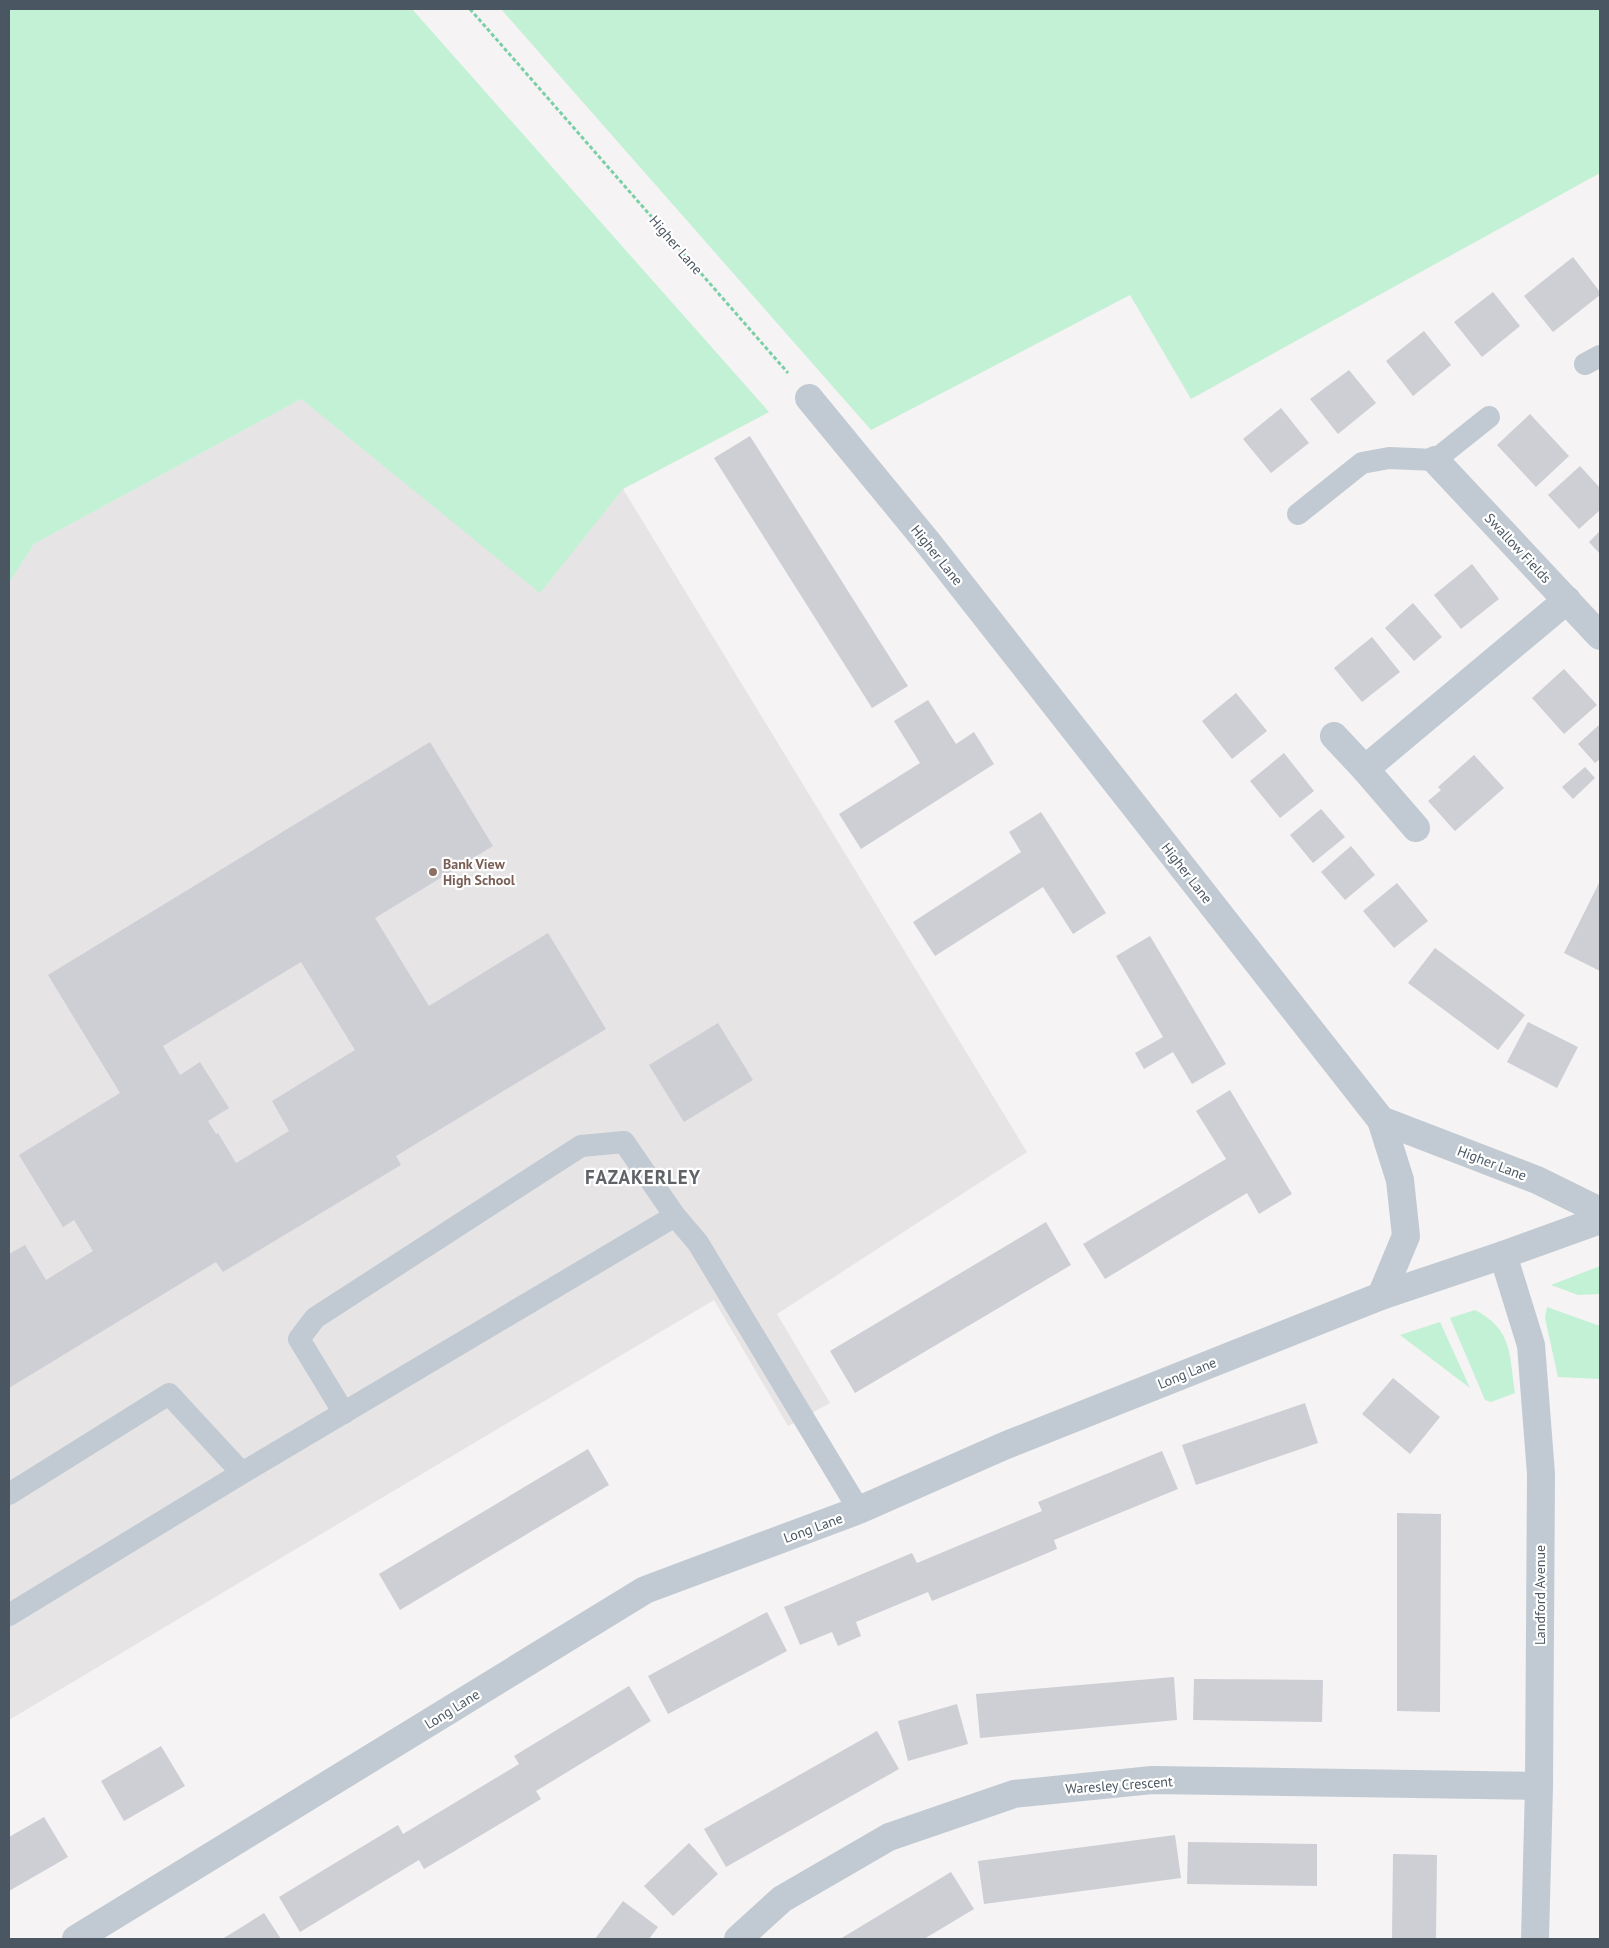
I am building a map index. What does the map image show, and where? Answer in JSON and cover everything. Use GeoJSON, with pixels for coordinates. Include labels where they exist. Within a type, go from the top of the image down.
{"type":"FeatureCollection","features":[{"type":"Feature","properties":{"kind":"street","name":"Higher Lane"},"geometry":{"type":"LineString","coordinates":[[809,398],[929,544],[1381,1120],[1400,1180],[1406,1236],[1381,1296]]}},
{"type":"Feature","properties":{"kind":"street","name":"Swallow Fields"},"geometry":{"type":"LineString","coordinates":[[1435,460],[1600,636]]}},
{"type":"Feature","properties":{"kind":"street"},"geometry":{"type":"LineString","coordinates":[[1365,769],[1567,600]]}},
{"type":"Feature","properties":{"kind":"street"},"geometry":{"type":"LineString","coordinates":[[1334,736],[1416,828]]}},
{"type":"Feature","properties":{"kind":"street","name":"Higher Lane"},"geometry":{"type":"LineString","coordinates":[[1381,1120],[1537,1180],[1600,1211]]}},
{"type":"Feature","properties":{"kind":"street","name":"Long Lane"},"geometry":{"type":"LineString","coordinates":[[76,1939],[645,1590],[859,1510],[1004,1446],[1381,1296],[1600,1220]]}},
{"type":"Feature","properties":{"kind":"street","name":"Landford Avenue"},"geometry":{"type":"LineString","coordinates":[[1503,1255],[1531,1345],[1541,1474],[1539,1786],[1535,1939]]}},
{"type":"Feature","properties":{"kind":"street","name":"Waresley Crescent"},"geometry":{"type":"LineString","coordinates":[[738,1939],[782,1899],[889,1837],[1014,1794],[1152,1780],[1539,1786]]}},
{"type":"Feature","properties":{"kind":"lane"},"geometry":{"type":"LineString","coordinates":[[1298,514],[1362,463],[1389,458],[1435,460],[1489,417]]}},
{"type":"Feature","properties":{"kind":"lane"},"geometry":{"type":"LineString","coordinates":[[344,1413],[299,1339],[315,1318],[582,1146],[624,1142],[675,1216],[698,1243],[859,1510]]}},
{"type":"Feature","properties":{"kind":"lane"},"geometry":{"type":"LineString","coordinates":[[9,1615],[242,1472],[675,1216]]}},
{"type":"Feature","properties":{"kind":"lane"},"geometry":{"type":"LineString","coordinates":[[9,1494],[169,1394],[242,1472]]}},
{"type":"Feature","properties":{"kind":"path","name":"Higher Lane"},"geometry":{"type":"LineString","coordinates":[[470,9],[809,398]]}},
{"type":"Feature","properties":{"kind":"shaded area","name":"Bank View High School"},"geometry":{"type":"Polygon","coordinates":[[[301,399],[540,592],[623,489],[1027,1152],[777,1314],[830,1403],[788,1426],[714,1300],[9,1720],[9,583],[34,544],[301,399]]]}},
{"type":"Feature","properties":{"kind":"green space"},"geometry":{"type":"Polygon","coordinates":[[[9,9],[412,9],[769,412],[623,489],[540,593],[301,399],[34,544],[9,583],[9,9]]]}},
{"type":"Feature","properties":{"kind":"green space"},"geometry":{"type":"Polygon","coordinates":[[[501,9],[1600,9],[1600,173],[1191,399],[1130,295],[871,430],[501,9]]]}},
{"type":"Feature","properties":{"kind":"green space"},"geometry":{"type":"Polygon","coordinates":[[[1600,1266],[1600,1294],[1578,1295],[1551,1285],[1600,1266]]]}},
{"type":"Feature","properties":{"kind":"green space"},"geometry":{"type":"Polygon","coordinates":[[[1547,1307],[1600,1326],[1600,1379],[1558,1377],[1545,1318],[1547,1307]]]}},
{"type":"Feature","properties":{"kind":"green space"},"geometry":{"type":"Polygon","coordinates":[[[1475,1310],[1496,1326],[1503,1335],[1510,1355],[1515,1393],[1491,1402],[1485,1400],[1450,1318],[1475,1310]]]}},
{"type":"Feature","properties":{"kind":"green space"},"geometry":{"type":"Polygon","coordinates":[[[1440,1322],[1470,1388],[1400,1335],[1440,1322]]]}},
{"type":"Feature","properties":{"kind":"building"},"geometry":{"type":"Polygon","coordinates":[[[1573,257],[1600,292],[1600,295],[1553,332],[1524,296],[1573,257]]]}},
{"type":"Feature","properties":{"kind":"building"},"geometry":{"type":"Polygon","coordinates":[[[1493,292],[1520,326],[1482,357],[1454,322],[1493,292]]]}},
{"type":"Feature","properties":{"kind":"building"},"geometry":{"type":"Polygon","coordinates":[[[1424,331],[1451,365],[1413,396],[1386,361],[1424,331]]]}},
{"type":"Feature","properties":{"kind":"building"},"geometry":{"type":"Polygon","coordinates":[[[1349,370],[1376,403],[1338,434],[1310,399],[1349,370]]]}},
{"type":"Feature","properties":{"kind":"building"},"geometry":{"type":"Polygon","coordinates":[[[1281,408],[1309,443],[1271,473],[1243,439],[1281,408]]]}},
{"type":"Feature","properties":{"kind":"building"},"geometry":{"type":"Polygon","coordinates":[[[1530,414],[1569,456],[1536,487],[1497,445],[1530,414]]]}},
{"type":"Feature","properties":{"kind":"building"},"geometry":{"type":"Polygon","coordinates":[[[750,436],[908,686],[872,708],[714,458],[750,436]]]}},
{"type":"Feature","properties":{"kind":"building"},"geometry":{"type":"Polygon","coordinates":[[[1580,466],[1600,488],[1600,510],[1579,529],[1548,495],[1580,466]]]}},
{"type":"Feature","properties":{"kind":"building"},"geometry":{"type":"Polygon","coordinates":[[[1600,531],[1600,554],[1589,542],[1600,531]]]}},
{"type":"Feature","properties":{"kind":"building"},"geometry":{"type":"Polygon","coordinates":[[[1472,564],[1499,599],[1461,629],[1434,595],[1472,564]]]}},
{"type":"Feature","properties":{"kind":"building"},"geometry":{"type":"Polygon","coordinates":[[[1413,603],[1442,637],[1414,661],[1385,628],[1413,603]]]}},
{"type":"Feature","properties":{"kind":"building"},"geometry":{"type":"Polygon","coordinates":[[[1372,637],[1400,672],[1362,702],[1334,668],[1372,637]]]}},
{"type":"Feature","properties":{"kind":"building"},"geometry":{"type":"Polygon","coordinates":[[[1564,669],[1597,705],[1564,734],[1532,698],[1564,669]]]}},
{"type":"Feature","properties":{"kind":"building"},"geometry":{"type":"Polygon","coordinates":[[[1236,693],[1267,731],[1232,759],[1202,721],[1236,693]]]}},
{"type":"Feature","properties":{"kind":"building"},"geometry":{"type":"Polygon","coordinates":[[[928,700],[956,744],[974,732],[994,764],[861,849],[839,814],[920,763],[894,721],[928,700]]]}},
{"type":"Feature","properties":{"kind":"building"},"geometry":{"type":"Polygon","coordinates":[[[1600,724],[1600,759],[1595,763],[1578,744],[1600,724]]]}},
{"type":"Feature","properties":{"kind":"building"},"geometry":{"type":"Polygon","coordinates":[[[430,742],[493,846],[375,918],[429,1006],[548,933],[606,1029],[396,1156],[401,1165],[223,1272],[216,1262],[9,1388],[9,1254],[25,1245],[46,1280],[93,1251],[74,1220],[63,1227],[19,1155],[120,1093],[48,975],[430,742]],[[301,962],[163,1046],[180,1075],[200,1062],[229,1108],[208,1121],[216,1134],[218,1133],[236,1163],[289,1131],[272,1101],[355,1050],[301,962]]]}},
{"type":"Feature","properties":{"kind":"building"},"geometry":{"type":"Polygon","coordinates":[[[1284,753],[1314,791],[1280,818],[1250,781],[1284,753]]]}},
{"type":"Feature","properties":{"kind":"building"},"geometry":{"type":"Polygon","coordinates":[[[1474,755],[1504,788],[1455,831],[1428,801],[1441,790],[1438,787],[1474,755]]]}},
{"type":"Feature","properties":{"kind":"building"},"geometry":{"type":"Polygon","coordinates":[[[1585,767],[1595,778],[1573,799],[1562,787],[1585,767]]]}},
{"type":"Feature","properties":{"kind":"building"},"geometry":{"type":"Polygon","coordinates":[[[1321,809],[1345,837],[1313,863],[1290,835],[1321,809]]]}},
{"type":"Feature","properties":{"kind":"building"},"geometry":{"type":"Polygon","coordinates":[[[1041,812],[1106,913],[1073,934],[1043,887],[935,956],[913,922],[1021,852],[1009,832],[1041,812]]]}},
{"type":"Feature","properties":{"kind":"building"},"geometry":{"type":"Polygon","coordinates":[[[1351,846],[1375,875],[1345,900],[1321,872],[1351,846]]]}},
{"type":"Feature","properties":{"kind":"building"},"geometry":{"type":"Polygon","coordinates":[[[1600,881],[1600,971],[1564,953],[1600,881]]]}},
{"type":"Feature","properties":{"kind":"building"},"geometry":{"type":"Polygon","coordinates":[[[1397,883],[1428,921],[1394,948],[1363,911],[1397,883]]]}},
{"type":"Feature","properties":{"kind":"building"},"geometry":{"type":"Polygon","coordinates":[[[1150,936],[1226,1064],[1192,1084],[1173,1052],[1144,1069],[1135,1053],[1163,1037],[1116,956],[1150,936]]]}},
{"type":"Feature","properties":{"kind":"building"},"geometry":{"type":"Polygon","coordinates":[[[1435,948],[1525,1015],[1498,1050],[1408,983],[1435,948]]]}},
{"type":"Feature","properties":{"kind":"building"},"geometry":{"type":"Polygon","coordinates":[[[1528,1022],[1578,1047],[1557,1088],[1507,1062],[1528,1022]]]}},
{"type":"Feature","properties":{"kind":"building"},"geometry":{"type":"Polygon","coordinates":[[[718,1023],[753,1080],[684,1122],[649,1065],[718,1023]]]}},
{"type":"Feature","properties":{"kind":"building"},"geometry":{"type":"Polygon","coordinates":[[[1230,1090],[1292,1194],[1259,1214],[1247,1193],[1105,1279],[1083,1244],[1226,1159],[1196,1111],[1230,1090]]]}},
{"type":"Feature","properties":{"kind":"building"},"geometry":{"type":"Polygon","coordinates":[[[1046,1222],[1071,1265],[855,1393],[830,1351],[1046,1222]]]}},
{"type":"Feature","properties":{"kind":"building"},"geometry":{"type":"Polygon","coordinates":[[[1393,1378],[1440,1417],[1410,1454],[1362,1414],[1393,1378]]]}},
{"type":"Feature","properties":{"kind":"building"},"geometry":{"type":"Polygon","coordinates":[[[1305,1403],[1318,1443],[1196,1485],[1182,1445],[1305,1403]]]}},
{"type":"Feature","properties":{"kind":"building"},"geometry":{"type":"Polygon","coordinates":[[[588,1449],[609,1485],[400,1610],[379,1574],[588,1449]]]}},
{"type":"Feature","properties":{"kind":"building"},"geometry":{"type":"Polygon","coordinates":[[[1162,1451],[1178,1489],[1054,1540],[1057,1549],[995,1575],[932,1601],[928,1592],[856,1622],[861,1636],[838,1646],[832,1632],[800,1645],[784,1607],[912,1553],[917,1563],[1042,1511],[1038,1502],[1162,1451]]]}},
{"type":"Feature","properties":{"kind":"building"},"geometry":{"type":"Polygon","coordinates":[[[1397,1513],[1441,1514],[1440,1712],[1397,1711],[1397,1513]]]}},
{"type":"Feature","properties":{"kind":"building"},"geometry":{"type":"Polygon","coordinates":[[[767,1612],[787,1651],[668,1714],[648,1676],[767,1612]]]}},
{"type":"Feature","properties":{"kind":"building"},"geometry":{"type":"Polygon","coordinates":[[[1174,1677],[1177,1720],[980,1738],[976,1694],[1174,1677]]]}},
{"type":"Feature","properties":{"kind":"building"},"geometry":{"type":"Polygon","coordinates":[[[1194,1679],[1323,1680],[1322,1722],[1193,1720],[1194,1679]]]}},
{"type":"Feature","properties":{"kind":"building"},"geometry":{"type":"Polygon","coordinates":[[[629,1686],[651,1721],[536,1791],[541,1799],[453,1852],[424,1869],[419,1860],[300,1932],[279,1897],[398,1825],[403,1834],[519,1764],[514,1756],[629,1686]]]}},
{"type":"Feature","properties":{"kind":"building"},"geometry":{"type":"Polygon","coordinates":[[[957,1704],[968,1744],[908,1761],[898,1721],[957,1704]]]}},
{"type":"Feature","properties":{"kind":"building"},"geometry":{"type":"Polygon","coordinates":[[[877,1731],[899,1769],[726,1867],[704,1829],[877,1731]]]}},
{"type":"Feature","properties":{"kind":"building"},"geometry":{"type":"Polygon","coordinates":[[[161,1746],[185,1786],[124,1821],[101,1781],[161,1746]]]}},
{"type":"Feature","properties":{"kind":"building"},"geometry":{"type":"Polygon","coordinates":[[[44,1817],[68,1857],[9,1891],[9,1837],[44,1817]]]}},
{"type":"Feature","properties":{"kind":"building"},"geometry":{"type":"Polygon","coordinates":[[[1175,1835],[1181,1878],[984,1904],[978,1861],[1175,1835]]]}},
{"type":"Feature","properties":{"kind":"building"},"geometry":{"type":"Polygon","coordinates":[[[1188,1842],[1317,1844],[1317,1886],[1187,1884],[1188,1842]]]}},
{"type":"Feature","properties":{"kind":"building"},"geometry":{"type":"Polygon","coordinates":[[[689,1843],[718,1874],[673,1916],[644,1886],[689,1843]]]}},
{"type":"Feature","properties":{"kind":"building"},"geometry":{"type":"Polygon","coordinates":[[[1393,1854],[1437,1855],[1436,1939],[1392,1939],[1393,1854]]]}},
{"type":"Feature","properties":{"kind":"building"},"geometry":{"type":"Polygon","coordinates":[[[951,1872],[974,1909],[924,1939],[840,1939],[951,1872]]]}},
{"type":"Feature","properties":{"kind":"building"},"geometry":{"type":"Polygon","coordinates":[[[623,1901],[658,1927],[649,1939],[595,1939],[623,1901]]]}},
{"type":"Feature","properties":{"kind":"building"},"geometry":{"type":"Polygon","coordinates":[[[264,1913],[281,1939],[222,1939],[237,1930],[264,1913]]]}},
{"type":"Feature","properties":{"kind":"place","name":"Bank View High School"},"geometry":{"type":"Point","coordinates":[433,872]}},
{"type":"Feature","properties":{"kind":"district","name":"FAZAKERLEY"},"geometry":{"type":"Point","coordinates":[643,1177]}}]}
